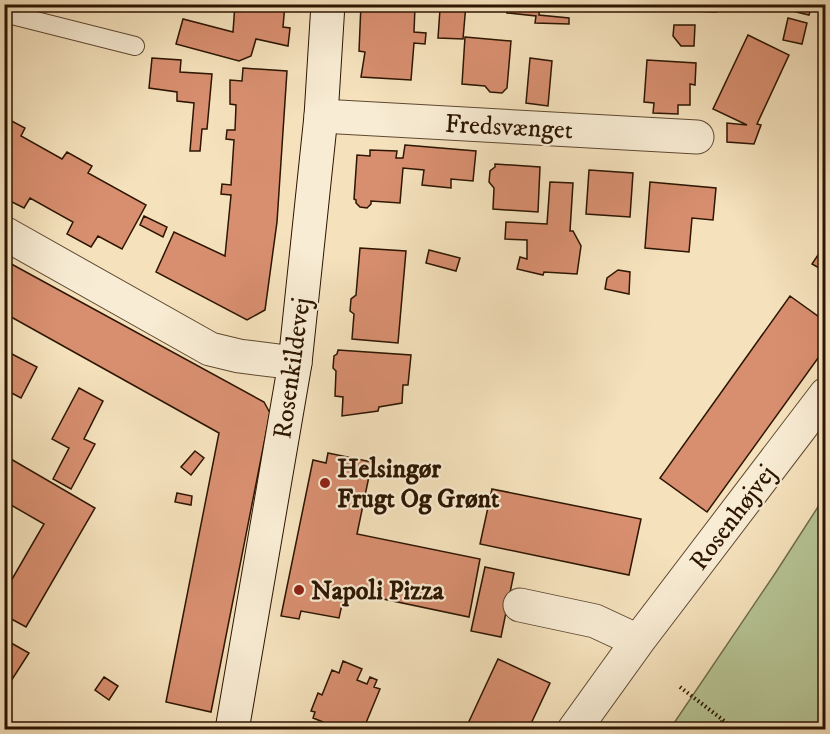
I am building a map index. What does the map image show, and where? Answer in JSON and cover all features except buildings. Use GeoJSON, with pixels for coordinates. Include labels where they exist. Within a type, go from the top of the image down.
{"type":"FeatureCollection","features":[{"type":"Feature","properties":{"kind":"street","name":"Rosenkildevej"},"geometry":{"type":"LineString","coordinates":[[232,729],[295,363],[321,116],[328,4]]}},
{"type":"Feature","properties":{"kind":"street","name":"Fredsvænget"},"geometry":{"type":"LineString","coordinates":[[321,116],[697,137]]}},
{"type":"Feature","properties":{"kind":"street"},"geometry":{"type":"LineString","coordinates":[[4,233],[210,349],[239,356],[295,363]]}},
{"type":"Feature","properties":{"kind":"street","name":"Rosenhøjvej"},"geometry":{"type":"LineString","coordinates":[[574,729],[825,394]]}},
{"type":"Feature","properties":{"kind":"street"},"geometry":{"type":"LineString","coordinates":[[520,605],[595,621],[638,641]]}},
{"type":"Feature","properties":{"kind":"lane"},"geometry":{"type":"LineString","coordinates":[[4,13],[135,46]]}},
{"type":"Feature","properties":{"kind":"path"},"geometry":{"type":"LineString","coordinates":[[680,687],[736,729]]}},
{"type":"Feature","properties":{"kind":"path"},"geometry":{"type":"LineString","coordinates":[[717,729],[724,720]]}},
{"type":"Feature","properties":{"kind":"green space"},"geometry":{"type":"Polygon","coordinates":[[[825,496],[825,729],[670,729],[776,572],[825,496]]]}},
{"type":"Feature","properties":{"kind":"place","name":"Helsingør Frugt Og Grønt"},"geometry":{"type":"Point","coordinates":[325,483]}},
{"type":"Feature","properties":{"kind":"place","name":"Napoli Pizza"},"geometry":{"type":"Point","coordinates":[299,590]}}]}
